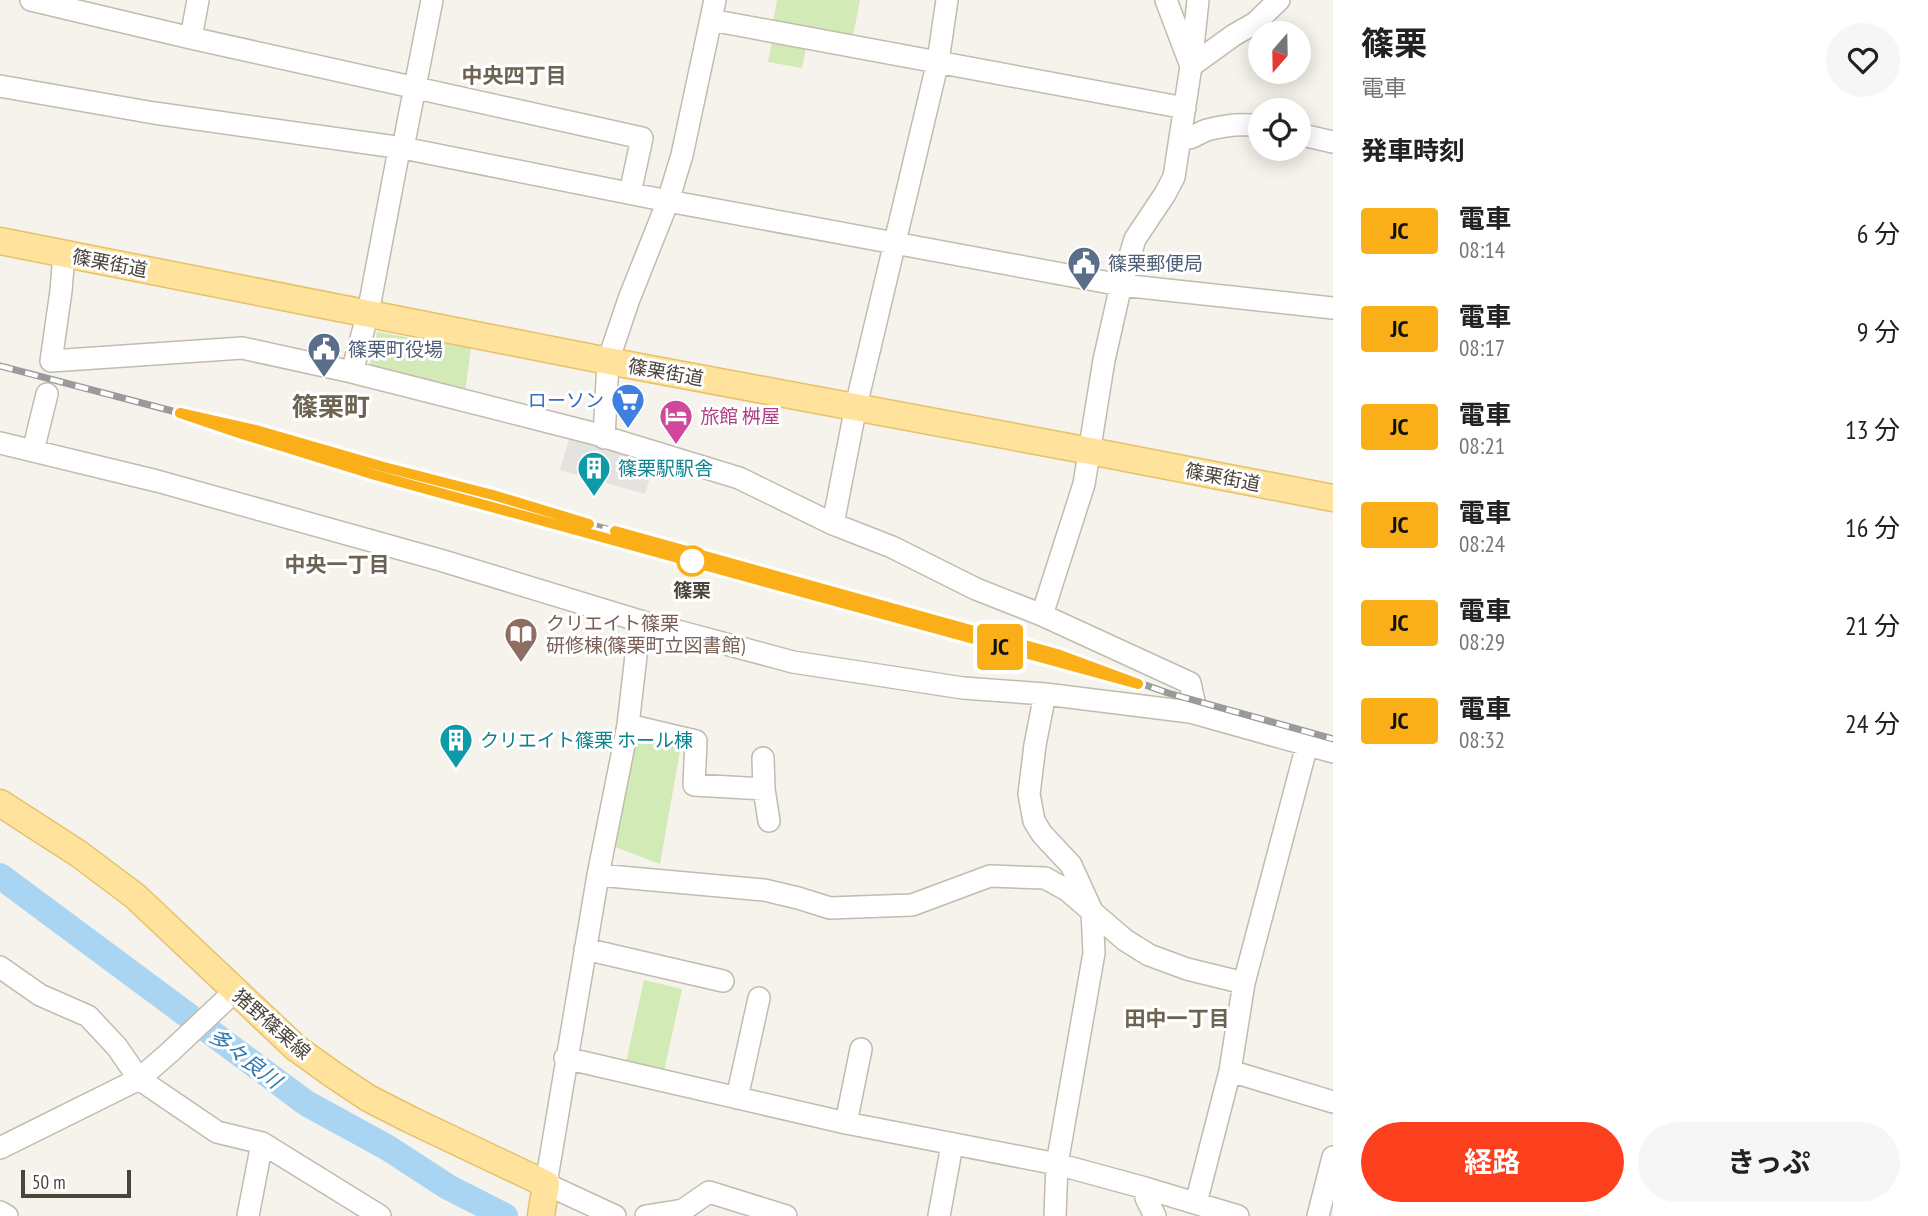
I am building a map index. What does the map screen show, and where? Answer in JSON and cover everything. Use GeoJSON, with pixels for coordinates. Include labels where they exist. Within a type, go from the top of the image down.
{"type":"FeatureCollection","features":[{"type":"Feature","properties":{"kind":"main road","name":"篠栗街道"},"geometry":{"type":"LineString","coordinates":[[0,241],[608,361],[856,406],[1333,499]]}},
{"type":"Feature","properties":{"kind":"main road","name":"猪野篠栗線"},"geometry":{"type":"LineString","coordinates":[[0,803],[79,854],[135,896],[230,995],[296,1048],[368,1098],[411,1120],[543,1198]]}},
{"type":"Feature","properties":{"kind":"street"},"geometry":{"type":"LineString","coordinates":[[32,0],[642,138],[630,194]]}},
{"type":"Feature","properties":{"kind":"street"},"geometry":{"type":"LineString","coordinates":[[191,38],[198,0]]}},
{"type":"Feature","properties":{"kind":"street"},"geometry":{"type":"LineString","coordinates":[[352,372],[368,313],[398,155],[403,148],[432,0]]}},
{"type":"Feature","properties":{"kind":"street"},"geometry":{"type":"LineString","coordinates":[[833,524],[856,406],[938,61],[947,0]]}},
{"type":"Feature","properties":{"kind":"street"},"geometry":{"type":"LineString","coordinates":[[1166,0],[1191,66]]}},
{"type":"Feature","properties":{"kind":"street"},"geometry":{"type":"LineString","coordinates":[[1042,615],[1084,484],[1104,360],[1121,285],[1135,239],[1174,177],[1198,0]]}},
{"type":"Feature","properties":{"kind":"street"},"geometry":{"type":"LineString","coordinates":[[1191,66],[1255,23],[1279,0]]}},
{"type":"Feature","properties":{"kind":"street"},"geometry":{"type":"LineString","coordinates":[[604,438],[608,361],[629,299],[668,201],[682,155],[713,10],[938,61],[1185,108]]}},
{"type":"Feature","properties":{"kind":"street"},"geometry":{"type":"LineString","coordinates":[[0,86],[154,113],[403,148],[630,194],[1121,285],[1333,308]]}},
{"type":"Feature","properties":{"kind":"street"},"geometry":{"type":"LineString","coordinates":[[1180,139],[1191,139],[1204,131],[1240,123],[1248,124]]}},
{"type":"Feature","properties":{"kind":"street"},"geometry":{"type":"LineString","coordinates":[[1311,135],[1332,137]]}},
{"type":"Feature","properties":{"kind":"street"},"geometry":{"type":"LineString","coordinates":[[64,254],[51,361],[242,348],[352,372],[697,464],[739,478],[833,524],[892,547],[976,589],[1042,615],[1190,683],[1194,701],[1189,712]]}},
{"type":"Feature","properties":{"kind":"street"},"geometry":{"type":"LineString","coordinates":[[33,451],[47,394]]}},
{"type":"Feature","properties":{"kind":"street"},"geometry":{"type":"LineString","coordinates":[[0,443],[157,481],[440,560],[640,621],[793,662],[963,688],[1045,694],[1189,712],[1333,752]]}},
{"type":"Feature","properties":{"kind":"street"},"geometry":{"type":"LineString","coordinates":[[615,1216],[543,1198],[565,1058],[628,725],[640,621]]}},
{"type":"Feature","properties":{"kind":"street"},"geometry":{"type":"LineString","coordinates":[[1045,694],[1029,794],[1034,821],[1042,834],[1071,865],[1092,911],[1094,953],[1057,1164],[1055,1216]]}},
{"type":"Feature","properties":{"kind":"street"},"geometry":{"type":"LineString","coordinates":[[628,725],[696,741],[694,785],[764,789]]}},
{"type":"Feature","properties":{"kind":"street"},"geometry":{"type":"LineString","coordinates":[[1196,1203],[1230,1071],[1244,983],[1307,745]]}},
{"type":"Feature","properties":{"kind":"street"},"geometry":{"type":"LineString","coordinates":[[763,758],[769,821]]}},
{"type":"Feature","properties":{"kind":"street"},"geometry":{"type":"LineString","coordinates":[[598,875],[765,890],[830,908],[912,905],[990,876],[1045,877],[1067,890],[1125,940],[1149,956],[1187,969],[1244,983]]}},
{"type":"Feature","properties":{"kind":"street"},"geometry":{"type":"LineString","coordinates":[[585,949],[723,981]]}},
{"type":"Feature","properties":{"kind":"street"},"geometry":{"type":"LineString","coordinates":[[0,967],[40,995],[88,1016],[117,1047],[139,1079],[217,1132],[262,1143],[380,1216]]}},
{"type":"Feature","properties":{"kind":"street"},"geometry":{"type":"LineString","coordinates":[[0,1148],[139,1079],[230,995]]}},
{"type":"Feature","properties":{"kind":"street"},"geometry":{"type":"LineString","coordinates":[[737,1098],[759,998]]}},
{"type":"Feature","properties":{"kind":"street"},"geometry":{"type":"LineString","coordinates":[[846,1124],[861,1049]]}},
{"type":"Feature","properties":{"kind":"street"},"geometry":{"type":"LineString","coordinates":[[565,1058],[846,1124],[1057,1164],[1238,1216]]}},
{"type":"Feature","properties":{"kind":"street"},"geometry":{"type":"LineString","coordinates":[[1230,1071],[1333,1102]]}},
{"type":"Feature","properties":{"kind":"street"},"geometry":{"type":"LineString","coordinates":[[248,1216],[262,1143]]}},
{"type":"Feature","properties":{"kind":"street"},"geometry":{"type":"LineString","coordinates":[[939,1216],[952,1144]]}},
{"type":"Feature","properties":{"kind":"street"},"geometry":{"type":"LineString","coordinates":[[1318,1216],[1333,1157]]}},
{"type":"Feature","properties":{"kind":"street"},"geometry":{"type":"LineString","coordinates":[[1145,1188],[1146,1198],[1155,1216]]}},
{"type":"Feature","properties":{"kind":"street"},"geometry":{"type":"LineString","coordinates":[[646,1216],[683,1210],[709,1192],[786,1216]]}},
{"type":"Feature","properties":{"kind":"street"},"geometry":{"type":"LineString","coordinates":[[0,1212],[7,1216]]}},
{"type":"Feature","properties":{"kind":"green space"},"geometry":{"type":"Polygon","coordinates":[[[777,0],[860,0],[852,41],[772,27],[777,0]]]}},
{"type":"Feature","properties":{"kind":"green space"},"geometry":{"type":"Polygon","coordinates":[[[772,42],[806,48],[802,68],[768,62],[772,42]]]}},
{"type":"Feature","properties":{"kind":"green space"},"geometry":{"type":"Polygon","coordinates":[[[377,332],[471,348],[465,392],[369,369],[377,332]]]}},
{"type":"Feature","properties":{"kind":"green space"},"geometry":{"type":"Polygon","coordinates":[[[630,733],[680,751],[660,864],[610,845],[630,733]]]}},
{"type":"Feature","properties":{"kind":"green space"},"geometry":{"type":"Polygon","coordinates":[[[644,980],[682,989],[663,1076],[625,1067],[644,980]]]}},
{"type":"Feature","properties":{"kind":"shaded area"},"geometry":{"type":"Polygon","coordinates":[[[571,432],[656,457],[645,494],[560,470],[571,432]]]}},
{"type":"Feature","properties":{"kind":"waterway","name":"多々良川"},"geometry":{"type":"LineString","coordinates":[[0,876],[306,1103],[388,1148],[448,1187],[505,1216]]}},
{"type":"Feature","properties":{"kind":"railway"},"geometry":{"type":"LineString","coordinates":[[0,366],[256,430],[493,495],[1057,654],[1168,693],[1333,739]]}},
{"type":"Feature","properties":{"kind":"railway"},"geometry":{"type":"LineString","coordinates":[[420,487],[545,521]]}},
{"type":"Feature","properties":{"kind":"train","name":"JC"},"geometry":{"type":"LineString","coordinates":[[589,524],[256,430],[180,413],[375,475],[1138,684],[1057,654],[615,531]]}},
{"type":"Feature","properties":{"kind":"place","name":"篠栗郵便局"},"geometry":{"type":"Point","coordinates":[1084,293]}},
{"type":"Feature","properties":{"kind":"place","name":"篠栗町役場"},"geometry":{"type":"Point","coordinates":[324,379]}},
{"type":"Feature","properties":{"kind":"place","name":"ローソン"},"geometry":{"type":"Point","coordinates":[628,430]}},
{"type":"Feature","properties":{"kind":"place","name":"旅館 桝屋"},"geometry":{"type":"Point","coordinates":[676,446]}},
{"type":"Feature","properties":{"kind":"place","name":"篠栗駅駅舎"},"geometry":{"type":"Point","coordinates":[594,498]}},
{"type":"Feature","properties":{"kind":"place","name":"篠栗"},"geometry":{"type":"Point","coordinates":[692,561]}},
{"type":"Feature","properties":{"kind":"place","name":"クリエイト篠栗 研修棟(篠栗町立図書館)"},"geometry":{"type":"Point","coordinates":[521,664]}},
{"type":"Feature","properties":{"kind":"place","name":"クリエイト篠栗 ホール棟"},"geometry":{"type":"Point","coordinates":[456,770]}},
{"type":"Feature","properties":{"kind":"district","name":"中央四丁目"},"geometry":{"type":"Point","coordinates":[514,75]}},
{"type":"Feature","properties":{"kind":"district","name":"篠栗町"},"geometry":{"type":"Point","coordinates":[331,406]}},
{"type":"Feature","properties":{"kind":"district","name":"中央一丁目"},"geometry":{"type":"Point","coordinates":[337,564]}},
{"type":"Feature","properties":{"kind":"district","name":"田中一丁目"},"geometry":{"type":"Point","coordinates":[1177,1018]}}]}
